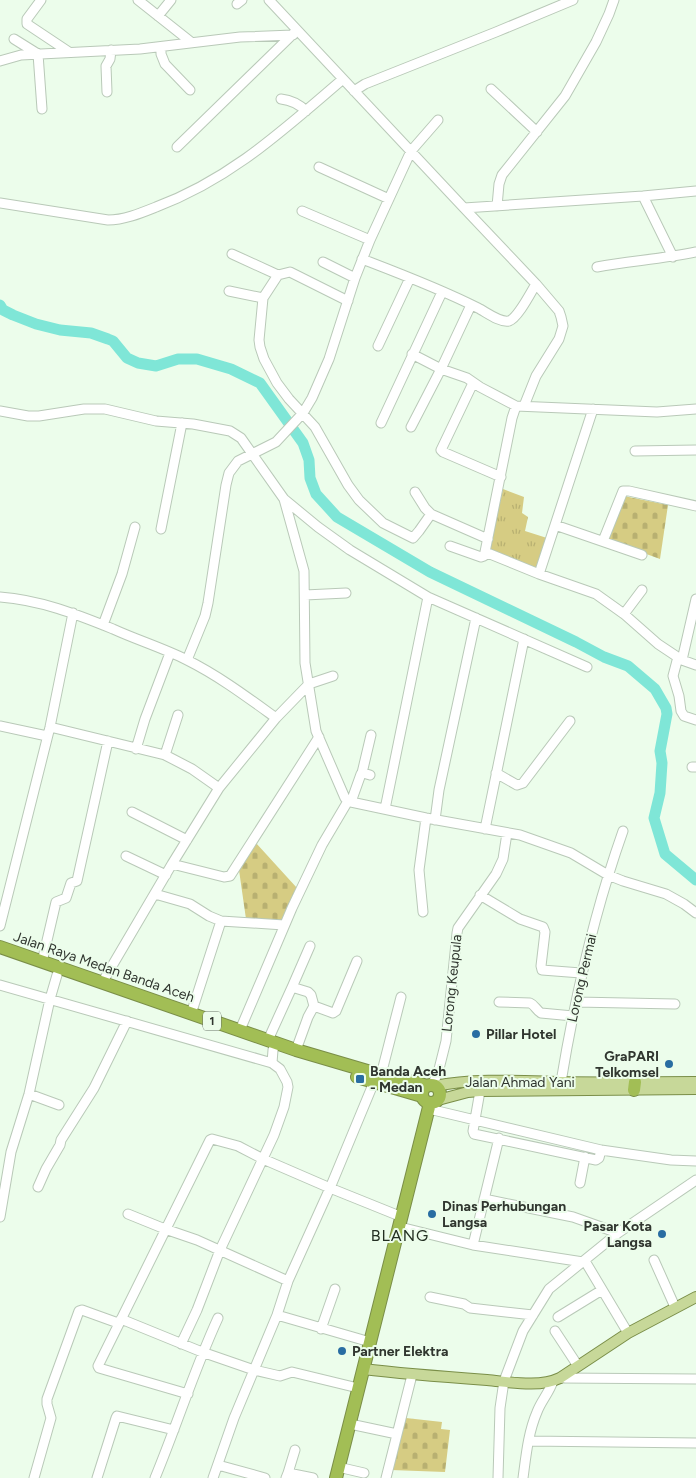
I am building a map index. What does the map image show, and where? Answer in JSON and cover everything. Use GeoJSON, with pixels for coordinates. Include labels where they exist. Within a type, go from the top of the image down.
{"type":"FeatureCollection","features":[{"type":"Feature","properties":{"kind":"highway","name":"Jalan Raya Medan Banda Aceh"},"geometry":{"type":"LineString","coordinates":[[0,947],[240,1030],[273,1049],[296,1050],[377,1079]]}},
{"type":"Feature","properties":{"kind":"highway","name":"Jalan Raya Medan Banda Aceh"},"geometry":{"type":"LineString","coordinates":[[0,955],[273,1049],[430,1095]]}},
{"type":"Feature","properties":{"kind":"highway"},"geometry":{"type":"LineString","coordinates":[[337,1473],[401,1222],[430,1095]]}},
{"type":"Feature","properties":{"kind":"main road","name":"Jalan Ahmad Yani"},"geometry":{"type":"LineString","coordinates":[[430,1095],[460,1082],[530,1081],[634,1086],[696,1082]]}},
{"type":"Feature","properties":{"kind":"main road","name":"1"},"geometry":{"type":"LineString","coordinates":[[430,1095],[480,1091],[634,1086],[696,1090]]}},
{"type":"Feature","properties":{"kind":"main road"},"geometry":{"type":"LineString","coordinates":[[363,1369],[412,1375],[532,1383],[557,1379],[628,1332],[696,1297]]}},
{"type":"Feature","properties":{"kind":"street"},"geometry":{"type":"LineString","coordinates":[[41,0],[27,19],[27,24],[69,52]]}},
{"type":"Feature","properties":{"kind":"street"},"geometry":{"type":"LineString","coordinates":[[138,0],[191,42]]}},
{"type":"Feature","properties":{"kind":"street"},"geometry":{"type":"LineString","coordinates":[[158,16],[171,0]]}},
{"type":"Feature","properties":{"kind":"street"},"geometry":{"type":"LineString","coordinates":[[268,0],[295,32],[343,79],[560,311],[563,326],[559,339],[512,418],[484,556],[481,557],[450,546]]}},
{"type":"Feature","properties":{"kind":"street"},"geometry":{"type":"LineString","coordinates":[[354,91],[365,84],[574,0]]}},
{"type":"Feature","properties":{"kind":"street"},"geometry":{"type":"LineString","coordinates":[[497,206],[499,184],[502,175],[565,96],[580,71],[609,14],[614,0]]}},
{"type":"Feature","properties":{"kind":"street"},"geometry":{"type":"LineString","coordinates":[[0,61],[21,55],[162,47],[191,42],[295,32]]}},
{"type":"Feature","properties":{"kind":"street"},"geometry":{"type":"LineString","coordinates":[[177,147],[295,32]]}},
{"type":"Feature","properties":{"kind":"street"},"geometry":{"type":"LineString","coordinates":[[14,39],[38,54]]}},
{"type":"Feature","properties":{"kind":"street"},"geometry":{"type":"LineString","coordinates":[[162,47],[161,54],[165,64],[190,90]]}},
{"type":"Feature","properties":{"kind":"street"},"geometry":{"type":"LineString","coordinates":[[107,92],[106,66],[110,59],[111,50]]}},
{"type":"Feature","properties":{"kind":"street"},"geometry":{"type":"LineString","coordinates":[[38,54],[42,109]]}},
{"type":"Feature","properties":{"kind":"street"},"geometry":{"type":"LineString","coordinates":[[0,203],[108,220],[131,216],[175,200],[217,178],[266,145],[343,79]]}},
{"type":"Feature","properties":{"kind":"street"},"geometry":{"type":"LineString","coordinates":[[491,89],[537,132]]}},
{"type":"Feature","properties":{"kind":"street"},"geometry":{"type":"LineString","coordinates":[[281,99],[297,104],[306,111]]}},
{"type":"Feature","properties":{"kind":"street"},"geometry":{"type":"LineString","coordinates":[[187,660],[205,616],[208,603],[227,479],[235,464],[252,453],[276,442],[301,415],[312,398],[329,358],[362,259],[389,198],[411,152],[438,120]]}},
{"type":"Feature","properties":{"kind":"street"},"geometry":{"type":"LineString","coordinates":[[319,167],[389,198]]}},
{"type":"Feature","properties":{"kind":"street"},"geometry":{"type":"LineString","coordinates":[[464,208],[696,191]]}},
{"type":"Feature","properties":{"kind":"street"},"geometry":{"type":"LineString","coordinates":[[643,196],[673,257]]}},
{"type":"Feature","properties":{"kind":"street"},"geometry":{"type":"LineString","coordinates":[[302,211],[370,240]]}},
{"type":"Feature","properties":{"kind":"street"},"geometry":{"type":"LineString","coordinates":[[597,267],[696,252]]}},
{"type":"Feature","properties":{"kind":"street"},"geometry":{"type":"LineString","coordinates":[[232,254],[278,275],[290,272],[348,301]]}},
{"type":"Feature","properties":{"kind":"street"},"geometry":{"type":"LineString","coordinates":[[362,259],[410,278],[506,321],[514,318],[536,284]]}},
{"type":"Feature","properties":{"kind":"street"},"geometry":{"type":"LineString","coordinates":[[323,262],[355,278]]}},
{"type":"Feature","properties":{"kind":"street"},"geometry":{"type":"LineString","coordinates":[[278,275],[263,298],[259,328],[260,347],[264,359],[277,382],[301,415],[315,427],[348,485],[359,500],[382,523],[413,538],[431,514]]}},
{"type":"Feature","properties":{"kind":"street"},"geometry":{"type":"LineString","coordinates":[[378,346],[410,278]]}},
{"type":"Feature","properties":{"kind":"street"},"geometry":{"type":"LineString","coordinates":[[229,291],[263,298]]}},
{"type":"Feature","properties":{"kind":"street"},"geometry":{"type":"LineString","coordinates":[[381,423],[442,292]]}},
{"type":"Feature","properties":{"kind":"street"},"geometry":{"type":"LineString","coordinates":[[411,427],[471,305]]}},
{"type":"Feature","properties":{"kind":"street"},"geometry":{"type":"LineString","coordinates":[[412,354],[441,369],[467,378],[473,383],[520,406],[657,412],[696,409]]}},
{"type":"Feature","properties":{"kind":"street"},"geometry":{"type":"LineString","coordinates":[[473,383],[442,450],[500,477]]}},
{"type":"Feature","properties":{"kind":"street"},"geometry":{"type":"LineString","coordinates":[[0,411],[39,416],[84,409],[105,409],[156,421],[230,431],[241,438],[284,499],[350,550],[428,597],[587,667]]}},
{"type":"Feature","properties":{"kind":"street"},"geometry":{"type":"LineString","coordinates":[[539,574],[593,409]]}},
{"type":"Feature","properties":{"kind":"street"},"geometry":{"type":"LineString","coordinates":[[161,529],[182,423]]}},
{"type":"Feature","properties":{"kind":"street"},"geometry":{"type":"LineString","coordinates":[[635,451],[696,450]]}},
{"type":"Feature","properties":{"kind":"street"},"geometry":{"type":"LineString","coordinates":[[603,541],[623,492],[629,491],[696,506]]}},
{"type":"Feature","properties":{"kind":"street"},"geometry":{"type":"LineString","coordinates":[[414,492],[431,514],[488,539]]}},
{"type":"Feature","properties":{"kind":"street"},"geometry":{"type":"LineString","coordinates":[[284,499],[305,579],[304,653],[314,720],[319,737],[342,791],[349,801],[430,819],[520,835],[571,853],[608,875],[666,894],[696,913]]}},
{"type":"Feature","properties":{"kind":"street"},"geometry":{"type":"LineString","coordinates":[[556,525],[642,555]]}},
{"type":"Feature","properties":{"kind":"street"},"geometry":{"type":"LineString","coordinates":[[103,625],[122,574],[135,527]]}},
{"type":"Feature","properties":{"kind":"street"},"geometry":{"type":"LineString","coordinates":[[485,552],[596,594],[624,614],[658,644],[680,659],[696,666]]}},
{"type":"Feature","properties":{"kind":"street"},"geometry":{"type":"LineString","coordinates":[[624,614],[642,590]]}},
{"type":"Feature","properties":{"kind":"street"},"geometry":{"type":"LineString","coordinates":[[305,595],[346,593]]}},
{"type":"Feature","properties":{"kind":"street"},"geometry":{"type":"LineString","coordinates":[[0,597],[40,603],[73,613],[187,660],[231,685],[276,718]]}},
{"type":"Feature","properties":{"kind":"street"},"geometry":{"type":"LineString","coordinates":[[385,809],[428,597]]}},
{"type":"Feature","properties":{"kind":"street"},"geometry":{"type":"LineString","coordinates":[[696,599],[695,611],[673,676],[681,711],[684,716],[696,720]]}},
{"type":"Feature","properties":{"kind":"street"},"geometry":{"type":"LineString","coordinates":[[0,926],[48,731],[73,613]]}},
{"type":"Feature","properties":{"kind":"street"},"geometry":{"type":"LineString","coordinates":[[423,912],[419,870],[430,819],[439,790],[476,618]]}},
{"type":"Feature","properties":{"kind":"street"},"geometry":{"type":"LineString","coordinates":[[485,829],[524,640]]}},
{"type":"Feature","properties":{"kind":"street"},"geometry":{"type":"LineString","coordinates":[[136,749],[145,719],[170,653]]}},
{"type":"Feature","properties":{"kind":"street"},"geometry":{"type":"LineString","coordinates":[[102,982],[219,788],[276,718],[310,684],[333,676]]}},
{"type":"Feature","properties":{"kind":"street"},"geometry":{"type":"LineString","coordinates":[[165,755],[178,715]]}},
{"type":"Feature","properties":{"kind":"street"},"geometry":{"type":"LineString","coordinates":[[496,773],[517,785],[523,783],[570,721]]}},
{"type":"Feature","properties":{"kind":"street"},"geometry":{"type":"LineString","coordinates":[[0,726],[48,731],[108,741],[165,755],[192,769],[219,788]]}},
{"type":"Feature","properties":{"kind":"street"},"geometry":{"type":"LineString","coordinates":[[240,1030],[284,925],[322,845],[366,774],[371,735]]}},
{"type":"Feature","properties":{"kind":"street"},"geometry":{"type":"LineString","coordinates":[[172,864],[224,877],[230,876],[319,737]]}},
{"type":"Feature","properties":{"kind":"street"},"geometry":{"type":"LineString","coordinates":[[42,962],[56,902],[66,898],[71,883],[77,881],[108,741]]}},
{"type":"Feature","properties":{"kind":"street"},"geometry":{"type":"LineString","coordinates":[[132,812],[187,840]]}},
{"type":"Feature","properties":{"kind":"street","name":"Lorong Permai"},"geometry":{"type":"LineString","coordinates":[[561,1082],[581,973],[608,875],[623,831]]}},
{"type":"Feature","properties":{"kind":"street","name":"Lorong Keupula"},"geometry":{"type":"LineString","coordinates":[[430,1095],[446,1041],[458,928],[496,874],[501,864],[507,833]]}},
{"type":"Feature","properties":{"kind":"street"},"geometry":{"type":"LineString","coordinates":[[126,856],[166,875]]}},
{"type":"Feature","properties":{"kind":"street"},"geometry":{"type":"LineString","coordinates":[[156,894],[190,904],[220,921],[284,925]]}},
{"type":"Feature","properties":{"kind":"street"},"geometry":{"type":"LineString","coordinates":[[480,895],[520,919],[543,927],[545,932],[542,970],[581,973]]}},
{"type":"Feature","properties":{"kind":"street"},"geometry":{"type":"LineString","coordinates":[[191,1014],[220,921]]}},
{"type":"Feature","properties":{"kind":"street"},"geometry":{"type":"LineString","coordinates":[[180,1344],[197,1310],[220,1250],[274,1135],[284,1107],[288,1087],[273,1049],[293,985],[310,946]]}},
{"type":"Feature","properties":{"kind":"street"},"geometry":{"type":"LineString","coordinates":[[314,1006],[335,1012],[357,961]]}},
{"type":"Feature","properties":{"kind":"street"},"geometry":{"type":"LineString","coordinates":[[0,1217],[2,1188],[11,1152],[30,1094],[50,999],[57,975]]}},
{"type":"Feature","properties":{"kind":"street"},"geometry":{"type":"LineString","coordinates":[[0,985],[127,1021],[273,1049]]}},
{"type":"Feature","properties":{"kind":"street"},"geometry":{"type":"LineString","coordinates":[[293,985],[294,988],[308,992],[311,995],[314,1006],[296,1050]]}},
{"type":"Feature","properties":{"kind":"street"},"geometry":{"type":"LineString","coordinates":[[213,1478],[234,1418],[277,1315],[288,1280],[377,1079],[400,997]]}},
{"type":"Feature","properties":{"kind":"street"},"geometry":{"type":"LineString","coordinates":[[500,1002],[530,1003],[541,1012],[573,1016]]}},
{"type":"Feature","properties":{"kind":"street"},"geometry":{"type":"LineString","coordinates":[[576,1002],[676,1004]]}},
{"type":"Feature","properties":{"kind":"street"},"geometry":{"type":"LineString","coordinates":[[38,1186],[61,1140],[94,1088],[127,1021]]}},
{"type":"Feature","properties":{"kind":"street"},"geometry":{"type":"LineString","coordinates":[[480,1091],[474,1120],[474,1134],[598,1160],[601,1150]]}},
{"type":"Feature","properties":{"kind":"street"},"geometry":{"type":"LineString","coordinates":[[30,1094],[59,1105]]}},
{"type":"Feature","properties":{"kind":"street"},"geometry":{"type":"LineString","coordinates":[[430,1095],[474,1120],[601,1150],[696,1162]]}},
{"type":"Feature","properties":{"kind":"street"},"geometry":{"type":"LineString","coordinates":[[473,1245],[499,1138]]}},
{"type":"Feature","properties":{"kind":"street"},"geometry":{"type":"LineString","coordinates":[[188,1394],[99,1368],[98,1364],[212,1139],[238,1146],[401,1222],[473,1245],[584,1261],[628,1332]]}},
{"type":"Feature","properties":{"kind":"street"},"geometry":{"type":"LineString","coordinates":[[580,1183],[585,1157]]}},
{"type":"Feature","properties":{"kind":"street"},"geometry":{"type":"LineString","coordinates":[[498,1478],[500,1408],[504,1381],[523,1331],[549,1289],[618,1233],[696,1180]]}},
{"type":"Feature","properties":{"kind":"street"},"geometry":{"type":"LineString","coordinates":[[484,1199],[573,1218],[618,1233]]}},
{"type":"Feature","properties":{"kind":"street"},"geometry":{"type":"LineString","coordinates":[[128,1214],[182,1234],[288,1280]]}},
{"type":"Feature","properties":{"kind":"street"},"geometry":{"type":"LineString","coordinates":[[654,1260],[675,1308]]}},
{"type":"Feature","properties":{"kind":"street"},"geometry":{"type":"LineString","coordinates":[[321,1329],[335,1289]]}},
{"type":"Feature","properties":{"kind":"street"},"geometry":{"type":"LineString","coordinates":[[558,1317],[602,1290]]}},
{"type":"Feature","properties":{"kind":"street"},"geometry":{"type":"LineString","coordinates":[[430,1297],[464,1304],[470,1308],[533,1315]]}},
{"type":"Feature","properties":{"kind":"street"},"geometry":{"type":"LineString","coordinates":[[34,1478],[51,1418],[47,1399],[79,1312],[82,1310],[119,1321],[254,1370],[280,1376],[292,1372],[358,1388]]}},
{"type":"Feature","properties":{"kind":"street"},"geometry":{"type":"LineString","coordinates":[[277,1315],[370,1342]]}},
{"type":"Feature","properties":{"kind":"street"},"geometry":{"type":"LineString","coordinates":[[155,1478],[188,1394],[202,1352],[218,1318]]}},
{"type":"Feature","properties":{"kind":"street"},"geometry":{"type":"LineString","coordinates":[[555,1330],[578,1366]]}},
{"type":"Feature","properties":{"kind":"street"},"geometry":{"type":"LineString","coordinates":[[386,1478],[412,1375]]}},
{"type":"Feature","properties":{"kind":"street"},"geometry":{"type":"LineString","coordinates":[[523,1478],[531,1428],[538,1409],[557,1379],[696,1380]]}},
{"type":"Feature","properties":{"kind":"street"},"geometry":{"type":"LineString","coordinates":[[97,1478],[117,1416],[174,1430]]}},
{"type":"Feature","properties":{"kind":"street"},"geometry":{"type":"LineString","coordinates":[[350,1424],[397,1434]]}},
{"type":"Feature","properties":{"kind":"street"},"geometry":{"type":"LineString","coordinates":[[529,1442],[696,1443]]}},
{"type":"Feature","properties":{"kind":"street"},"geometry":{"type":"LineString","coordinates":[[295,1450],[287,1476],[313,1478]]}},
{"type":"Feature","properties":{"kind":"street"},"geometry":{"type":"LineString","coordinates":[[218,1464],[265,1478]]}},
{"type":"Feature","properties":{"kind":"street"},"geometry":{"type":"LineString","coordinates":[[337,1473],[364,1473]]}},
{"type":"Feature","properties":{"kind":"green space"},"geometry":{"type":"Polygon","coordinates":[[[503,489],[524,497],[522,513],[528,517],[525,531],[547,538],[538,570],[489,551],[503,489]]]}},
{"type":"Feature","properties":{"kind":"green space"},"geometry":{"type":"Polygon","coordinates":[[[624,496],[668,505],[660,559],[608,540],[624,496]]]}},
{"type":"Feature","properties":{"kind":"green space"},"geometry":{"type":"Polygon","coordinates":[[[256,843],[297,888],[283,920],[246,919],[239,870],[256,843]]]}},
{"type":"Feature","properties":{"kind":"green space"},"geometry":{"type":"Polygon","coordinates":[[[406,1418],[442,1422],[441,1429],[450,1430],[445,1472],[391,1470],[406,1418]]]}},
{"type":"Feature","properties":{"kind":"waterway"},"geometry":{"type":"LineString","coordinates":[[0,305],[3,310],[36,324],[60,330],[91,333],[113,341],[127,358],[138,363],[156,366],[178,359],[197,359],[231,369],[260,383],[303,443],[309,460],[310,478],[316,494],[337,517],[430,572],[604,657],[628,666],[655,689],[666,708],[667,714],[660,751],[662,763],[660,793],[654,818],[665,854],[696,880]]}},
{"type":"Feature","properties":{"kind":"place","name":"Pillar Hotel"},"geometry":{"type":"Point","coordinates":[476,1034]}},
{"type":"Feature","properties":{"kind":"place","name":"GraPARI Telkomsel"},"geometry":{"type":"Point","coordinates":[669,1064]}},
{"type":"Feature","properties":{"kind":"place","name":"Banda Aceh - Medan"},"geometry":{"type":"Point","coordinates":[360,1079]}},
{"type":"Feature","properties":{"kind":"place","name":"Dinas Perhubungan Langsa"},"geometry":{"type":"Point","coordinates":[432,1214]}},
{"type":"Feature","properties":{"kind":"place","name":"Pasar Kota Langsa"},"geometry":{"type":"Point","coordinates":[662,1234]}},
{"type":"Feature","properties":{"kind":"place","name":"Partner Elektra"},"geometry":{"type":"Point","coordinates":[342,1351]}},
{"type":"Feature","properties":{"kind":"district","name":"BLANG"},"geometry":{"type":"Point","coordinates":[400,1235]}}]}
